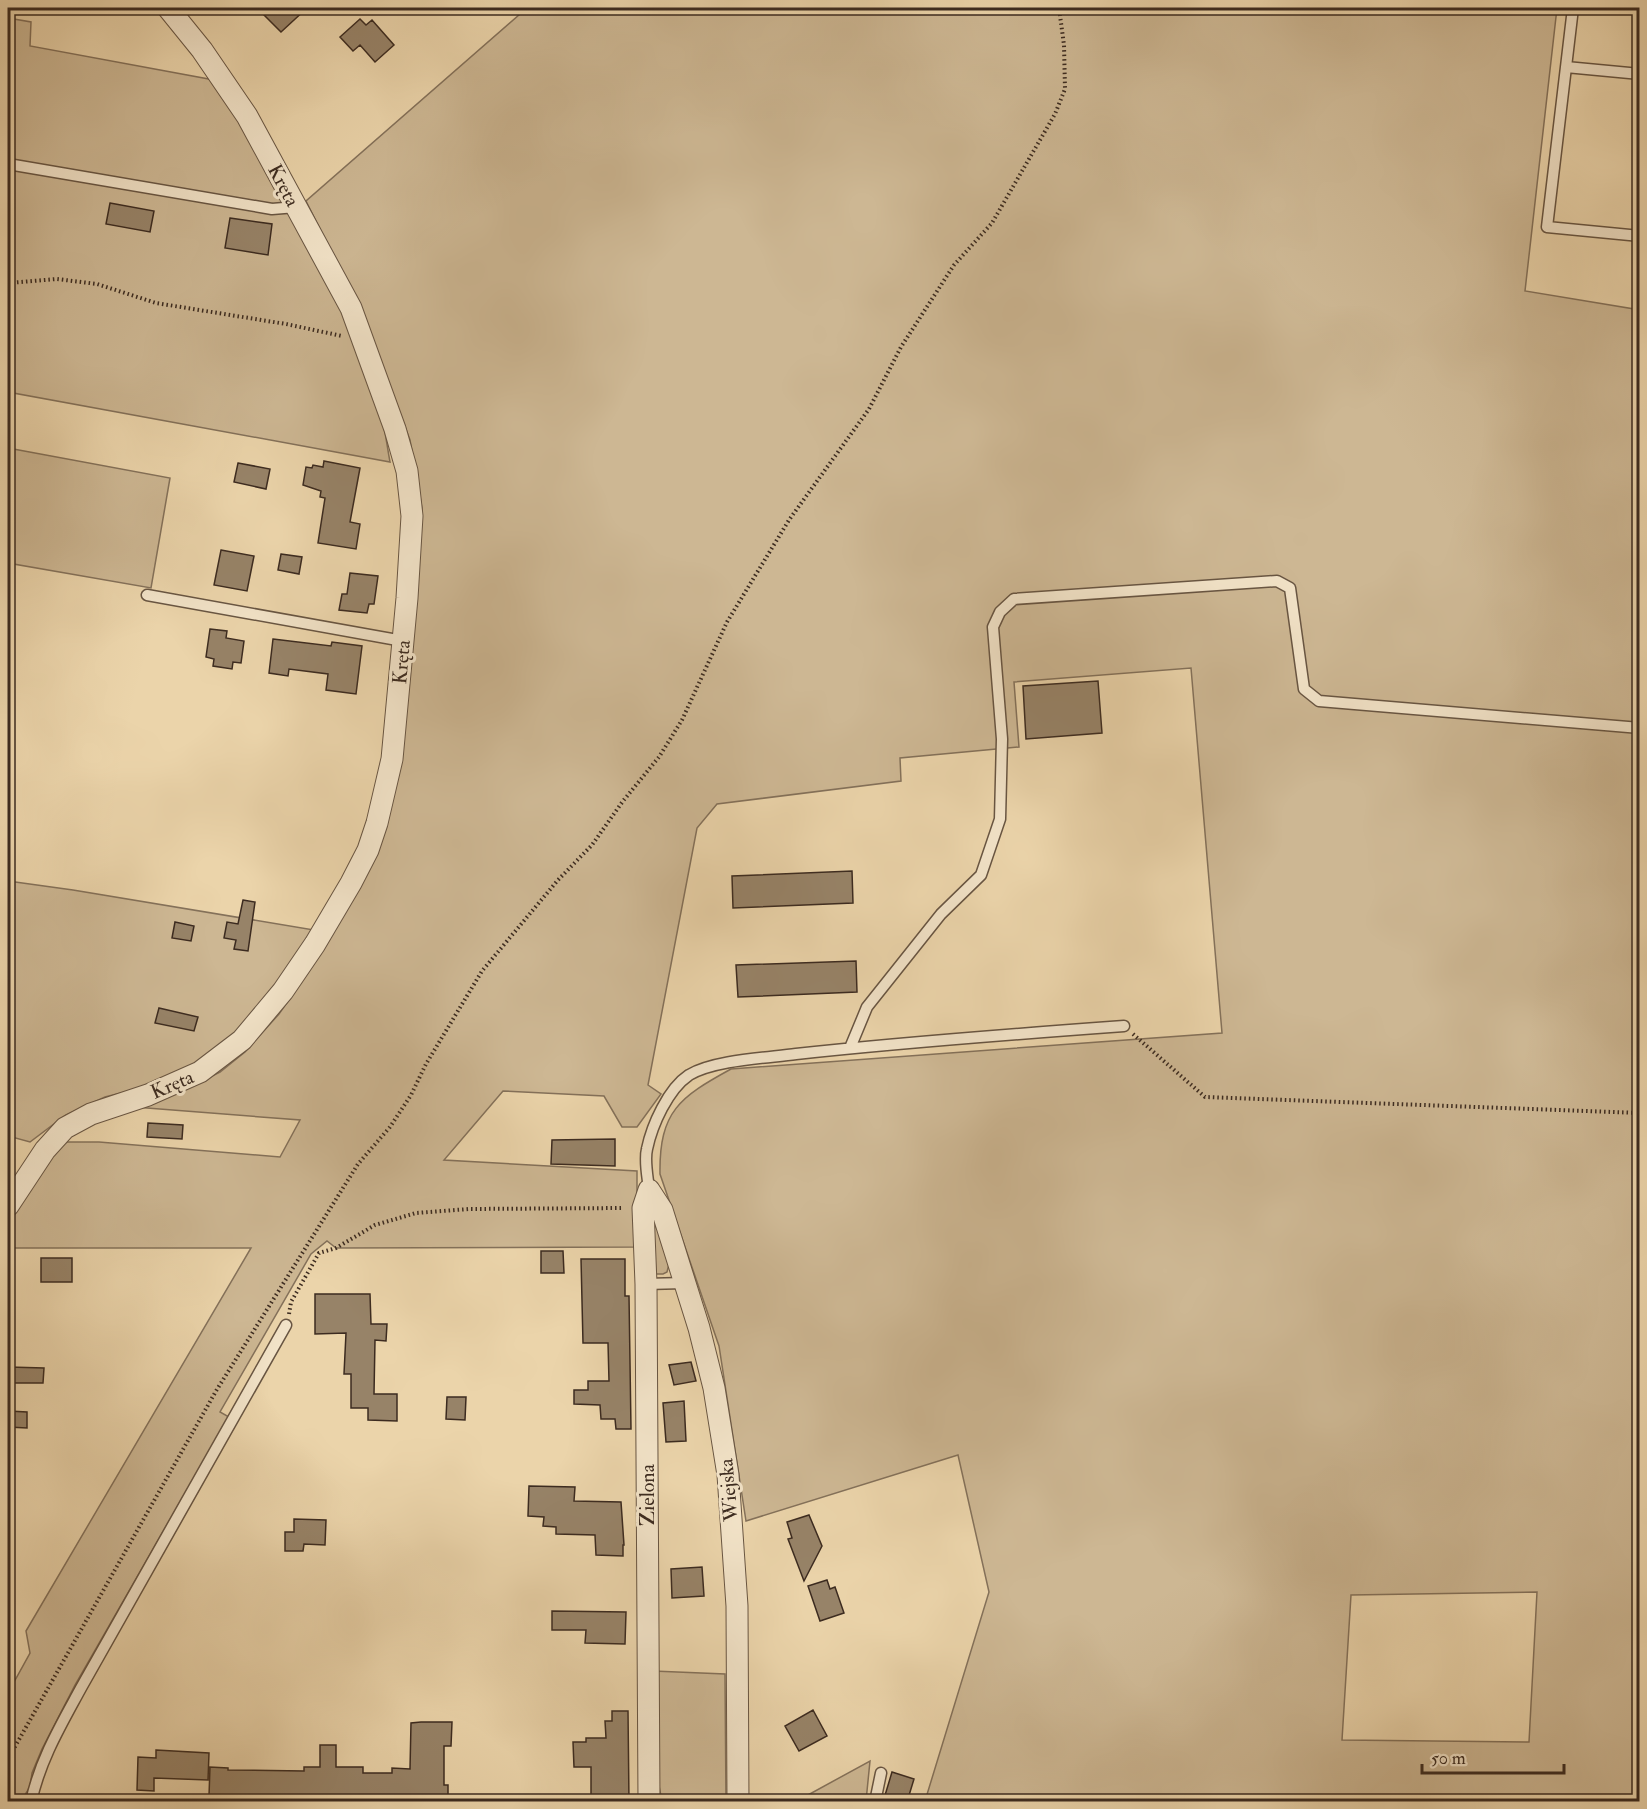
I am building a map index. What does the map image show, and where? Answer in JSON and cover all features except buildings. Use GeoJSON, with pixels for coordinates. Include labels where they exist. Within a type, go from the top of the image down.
{"type":"FeatureCollection","features":[{"type":"Feature","properties":{"kind":"street","name":"Kręta"},"geometry":{"type":"LineString","coordinates":[[8,1206],[45,1150],[65,1128],[91,1114],[148,1095],[200,1072],[242,1040],[283,991],[315,944],[351,883],[371,841],[392,759],[412,516],[407,471],[395,429],[351,308],[247,116],[202,50],[168,8]]}},
{"type":"Feature","properties":{"kind":"street","name":"Wiejska"},"geometry":{"type":"LineString","coordinates":[[646,1199],[662,1210],[699,1328],[714,1388],[728,1476],[737,1606],[738,1802]]}},
{"type":"Feature","properties":{"kind":"street","name":"Zielona"},"geometry":{"type":"LineString","coordinates":[[646,1199],[649,1802]]}},
{"type":"Feature","properties":{"kind":"lane"},"geometry":{"type":"LineString","coordinates":[[1573,8],[1547,227],[1640,236]]}},
{"type":"Feature","properties":{"kind":"lane"},"geometry":{"type":"LineString","coordinates":[[1566,67],[1640,74]]}},
{"type":"Feature","properties":{"kind":"lane"},"geometry":{"type":"LineString","coordinates":[[8,164],[272,209],[296,207]]}},
{"type":"Feature","properties":{"kind":"lane"},"geometry":{"type":"LineString","coordinates":[[850,1048],[867,1007],[941,914],[981,875],[1000,819],[1002,739],[993,627],[1000,612],[1014,599],[1277,581],[1290,588],[1304,689],[1319,701],[1640,728]]}},
{"type":"Feature","properties":{"kind":"lane"},"geometry":{"type":"LineString","coordinates":[[147,595],[403,641]]}},
{"type":"Feature","properties":{"kind":"lane"},"geometry":{"type":"LineString","coordinates":[[646,1199],[646,1151],[659,1116],[669,1095],[688,1076],[704,1068],[746,1060],[850,1048],[1124,1026]]}},
{"type":"Feature","properties":{"kind":"lane"},"geometry":{"type":"LineString","coordinates":[[646,1284],[684,1283]]}},
{"type":"Feature","properties":{"kind":"lane"},"geometry":{"type":"LineString","coordinates":[[31,1802],[36,1778],[49,1748],[81,1688],[286,1325]]}},
{"type":"Feature","properties":{"kind":"lane"},"geometry":{"type":"LineString","coordinates":[[875,1802],[881,1773]]}},
{"type":"Feature","properties":{"kind":"path"},"geometry":{"type":"LineString","coordinates":[[8,1760],[216,1391],[358,1164],[390,1127],[411,1095],[426,1064],[482,971],[558,880],[592,845],[623,801],[659,757],[682,720],[727,622],[789,520],[869,409],[901,347],[954,264],[992,223],[1055,114],[1065,89],[1064,45],[1059,8]]}},
{"type":"Feature","properties":{"kind":"path"},"geometry":{"type":"LineString","coordinates":[[8,284],[57,279],[97,284],[156,303],[286,324],[336,336],[361,336]]}},
{"type":"Feature","properties":{"kind":"path"},"geometry":{"type":"LineString","coordinates":[[1124,1026],[1205,1097],[1640,1113]]}},
{"type":"Feature","properties":{"kind":"path"},"geometry":{"type":"LineString","coordinates":[[286,1325],[291,1302],[319,1253],[336,1248],[375,1225],[416,1213],[646,1199]]}},
{"type":"Feature","properties":{"kind":"shaded area"},"geometry":{"type":"Polygon","coordinates":[[[527,8],[1557,8],[1525,291],[1640,310],[1639,1801],[925,1801],[989,1592],[958,1455],[746,1521],[719,1346],[660,1174],[664,1135],[669,1120],[676,1108],[698,1088],[731,1069],[1222,1033],[1191,668],[1014,682],[1019,747],[900,758],[901,781],[717,804],[697,828],[648,1085],[661,1094],[637,1127],[622,1127],[604,1096],[503,1091],[444,1160],[637,1171],[637,1247],[336,1248],[327,1241],[311,1254],[220,1412],[229,1417],[75,1685],[42,1749],[32,1773],[30,1787],[21,1801],[8,1802],[8,1693],[30,1653],[26,1631],[251,1248],[8,1248],[8,1221],[57,1148],[67,1142],[99,1142],[280,1157],[300,1120],[134,1107],[190,1087],[220,1072],[245,1052],[279,1014],[313,965],[348,905],[414,630],[422,508],[410,440],[366,321],[306,201],[527,8]],[[1537,1592],[1351,1595],[1342,1740],[1529,1742],[1537,1592]]]}},
{"type":"Feature","properties":{"kind":"shaded area"},"geometry":{"type":"Polygon","coordinates":[[[8,18],[31,22],[30,46],[214,80],[285,201],[329,283],[366,369],[381,413],[390,462],[8,392],[8,18]]]}},
{"type":"Feature","properties":{"kind":"shaded area"},"geometry":{"type":"Polygon","coordinates":[[[8,448],[170,478],[151,588],[8,563],[8,448]]]}},
{"type":"Feature","properties":{"kind":"shaded area"},"geometry":{"type":"Polygon","coordinates":[[[8,881],[314,930],[250,1019],[216,1054],[157,1084],[105,1097],[66,1115],[30,1142],[8,1136],[8,881]]]}},
{"type":"Feature","properties":{"kind":"shaded area"},"geometry":{"type":"Polygon","coordinates":[[[654,1217],[669,1264],[667,1272],[663,1274],[654,1274],[654,1217]]]}},
{"type":"Feature","properties":{"kind":"shaded area"},"geometry":{"type":"Polygon","coordinates":[[[653,1671],[725,1674],[726,1801],[662,1801],[659,1786],[653,1671]]]}},
{"type":"Feature","properties":{"kind":"shaded area"},"geometry":{"type":"Polygon","coordinates":[[[870,1761],[866,1801],[797,1801],[870,1761]]]}}]}
